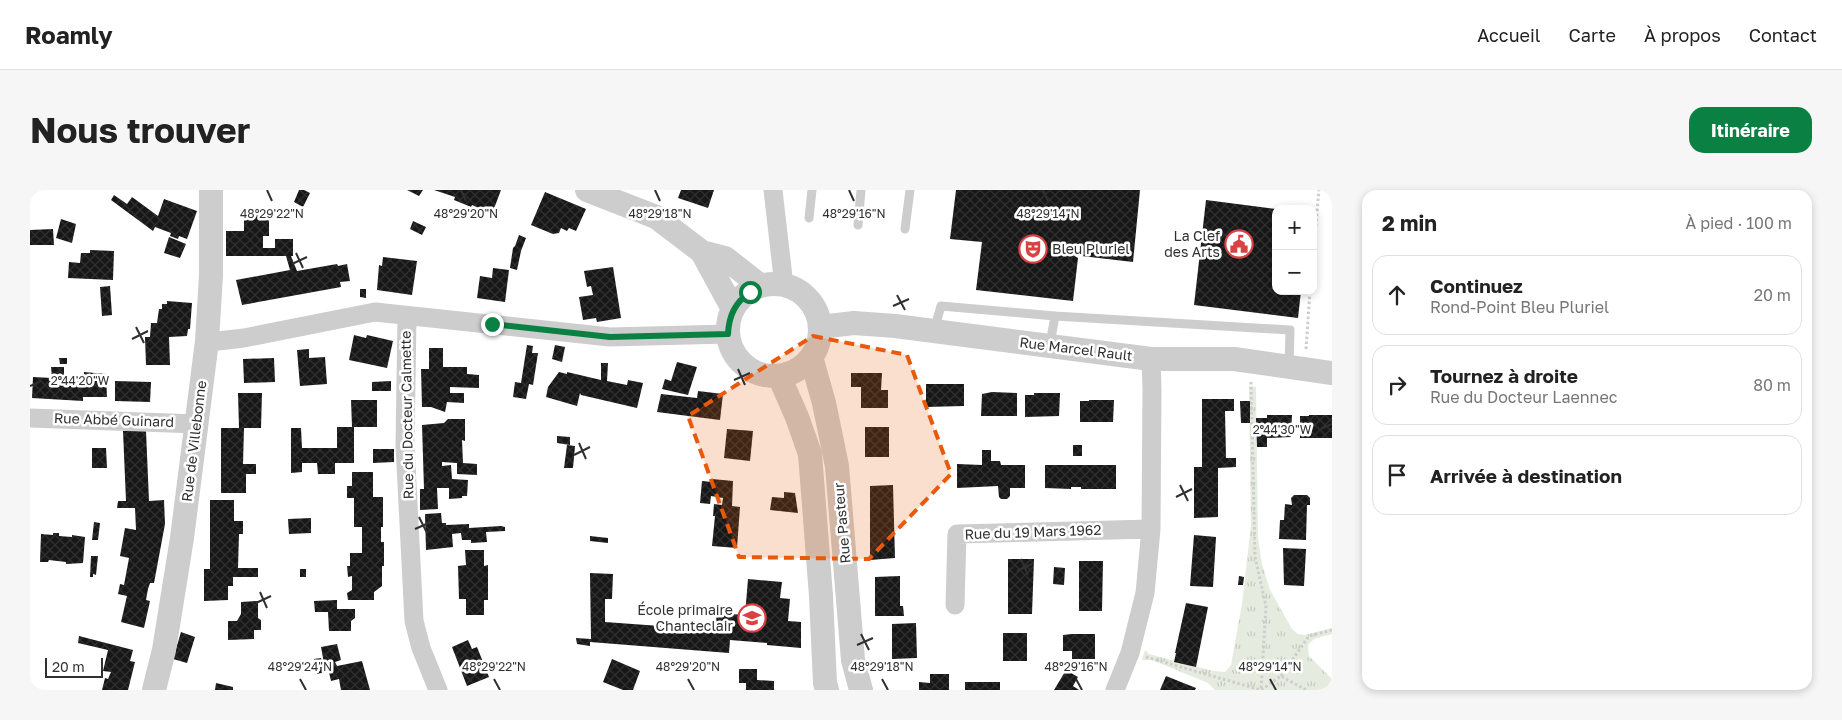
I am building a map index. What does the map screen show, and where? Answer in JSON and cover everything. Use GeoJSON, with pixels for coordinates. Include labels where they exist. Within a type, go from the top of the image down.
{"type":"FeatureCollection","features":[{"type":"Feature","properties":{"kind":"street","name":"Rue de Villebonne"},"geometry":{"type":"LineString","coordinates":[[154,690],[164,650],[198,424],[207,341],[211,275],[211,190]]}},
{"type":"Feature","properties":{"kind":"street"},"geometry":{"type":"LineString","coordinates":[[587,190],[656,217],[702,252],[725,258],[761,286]]}},
{"type":"Feature","properties":{"kind":"street"},"geometry":{"type":"LineString","coordinates":[[773,190],[784,286]]}},
{"type":"Feature","properties":{"kind":"street"},"geometry":{"type":"LineString","coordinates":[[702,252],[733,309]]}},
{"type":"Feature","properties":{"kind":"street"},"geometry":{"type":"LineString","coordinates":[[772,284],[784,286],[798,291],[809,301],[816,313],[820,327],[818,343],[811,357],[797,370],[779,376],[764,375],[751,370],[740,361],[732,348],[728,334],[729,321],[733,309],[745,295],[761,286],[772,284]]}},
{"type":"Feature","properties":{"kind":"street"},"geometry":{"type":"LineString","coordinates":[[207,341],[244,338],[375,312],[610,337],[728,334]]}},
{"type":"Feature","properties":{"kind":"street","name":"Rue du Docteur Calmette"},"geometry":{"type":"LineString","coordinates":[[407,316],[405,444],[414,622],[421,648],[438,690]]}},
{"type":"Feature","properties":{"kind":"street","name":"Rue Marcel Rault"},"geometry":{"type":"LineString","coordinates":[[820,327],[854,322],[1151,359],[1234,359],[1332,374]]}},
{"type":"Feature","properties":{"kind":"street","name":"Rue Pasteur"},"geometry":{"type":"LineString","coordinates":[[811,357],[824,403],[837,466],[853,660],[861,690]]}},
{"type":"Feature","properties":{"kind":"street"},"geometry":{"type":"LineString","coordinates":[[1115,690],[1130,652],[1145,593],[1151,529],[1151,359]]}},
{"type":"Feature","properties":{"kind":"street","name":"Rue Pasteur"},"geometry":{"type":"LineString","coordinates":[[779,376],[797,417],[810,454],[827,690]]}},
{"type":"Feature","properties":{"kind":"street","name":"Rue Abbé Guinard"},"geometry":{"type":"LineString","coordinates":[[30,418],[198,424]]}},
{"type":"Feature","properties":{"kind":"street","name":"Rue du 19 Mars 1962"},"geometry":{"type":"LineString","coordinates":[[955,605],[957,534],[1151,529]]}},
{"type":"Feature","properties":{"kind":"lane"},"geometry":{"type":"LineString","coordinates":[[809,218],[812,190]]}},
{"type":"Feature","properties":{"kind":"lane"},"geometry":{"type":"LineString","coordinates":[[858,225],[861,190]]}},
{"type":"Feature","properties":{"kind":"lane"},"geometry":{"type":"LineString","coordinates":[[905,229],[910,190]]}},
{"type":"Feature","properties":{"kind":"lane"},"geometry":{"type":"LineString","coordinates":[[933,331],[941,306],[1055,316],[1290,330],[1297,368]]}},
{"type":"Feature","properties":{"kind":"lane"},"geometry":{"type":"LineString","coordinates":[[1050,347],[1055,316]]}},
{"type":"Feature","properties":{"kind":"path"},"geometry":{"type":"LineString","coordinates":[[1314,250],[1319,190]]}},
{"type":"Feature","properties":{"kind":"path"},"geometry":{"type":"LineString","coordinates":[[1297,368],[1309,295]]}},
{"type":"Feature","properties":{"kind":"path"},"geometry":{"type":"LineString","coordinates":[[1250,362],[1255,557],[1266,606],[1261,690]]}},
{"type":"Feature","properties":{"kind":"path"},"geometry":{"type":"LineString","coordinates":[[1261,690],[1281,676],[1309,636],[1332,630]]}},
{"type":"Feature","properties":{"kind":"path"},"geometry":{"type":"LineString","coordinates":[[1130,652],[1261,690]]}},
{"type":"Feature","properties":{"kind":"path"},"geometry":{"type":"LineString","coordinates":[[1281,676],[1306,690]]}},
{"type":"Feature","properties":{"kind":"highlighted area"},"geometry":{"type":"Polygon","coordinates":[[[813,336],[907,355],[951,474],[869,559],[739,557],[688,416],[813,336]]]}},
{"type":"Feature","properties":{"kind":"green space"},"geometry":{"type":"Polygon","coordinates":[[[1249,386],[1256,387],[1258,538],[1262,564],[1270,590],[1292,629],[1298,634],[1305,635],[1332,628],[1332,634],[1314,639],[1308,645],[1309,656],[1332,679],[1332,690],[1215,690],[1208,683],[1152,660],[1142,660],[1145,650],[1149,654],[1213,671],[1225,672],[1231,665],[1242,604],[1251,526],[1249,386]]]}},
{"type":"Feature","properties":{"kind":"building"},"geometry":{"type":"Polygon","coordinates":[[[299,190],[310,193],[303,207],[294,202],[299,190]]]}},
{"type":"Feature","properties":{"kind":"building"},"geometry":{"type":"Polygon","coordinates":[[[407,190],[423,190],[419,196],[407,190]]]}},
{"type":"Feature","properties":{"kind":"building"},"geometry":{"type":"Polygon","coordinates":[[[434,190],[501,190],[492,214],[472,205],[471,207],[454,200],[455,197],[434,190]]]}},
{"type":"Feature","properties":{"kind":"building"},"geometry":{"type":"Polygon","coordinates":[[[681,190],[714,190],[708,208],[678,198],[681,190]]]}},
{"type":"Feature","properties":{"kind":"building","name":"Bleu Pluriel"},"geometry":{"type":"Polygon","coordinates":[[[956,190],[1140,190],[1133,262],[1073,255],[1078,258],[1073,301],[976,290],[982,242],[950,239],[956,190]]]}},
{"type":"Feature","properties":{"kind":"building"},"geometry":{"type":"Polygon","coordinates":[[[545,192],[586,209],[576,231],[569,228],[567,231],[561,228],[559,233],[553,234],[531,225],[545,192]]]}},
{"type":"Feature","properties":{"kind":"building"},"geometry":{"type":"Polygon","coordinates":[[[114,195],[127,204],[132,197],[158,216],[164,199],[197,211],[187,239],[179,236],[178,239],[170,236],[171,233],[155,227],[153,231],[111,200],[114,195]]]}},
{"type":"Feature","properties":{"kind":"building","name":"La Clef des Arts"},"geometry":{"type":"Polygon","coordinates":[[[1206,200],[1272,208],[1272,295],[1301,295],[1298,318],[1194,305],[1206,200]]]}},
{"type":"Feature","properties":{"kind":"building"},"geometry":{"type":"Polygon","coordinates":[[[244,213],[269,214],[269,236],[263,236],[263,248],[275,248],[275,239],[293,239],[293,256],[291,256],[297,271],[347,264],[350,281],[340,282],[341,287],[242,305],[236,280],[290,270],[286,256],[226,256],[226,231],[244,231],[244,213]]]}},
{"type":"Feature","properties":{"kind":"building"},"geometry":{"type":"Polygon","coordinates":[[[61,219],[76,224],[72,243],[56,238],[61,219]]]}},
{"type":"Feature","properties":{"kind":"building"},"geometry":{"type":"Polygon","coordinates":[[[413,221],[426,227],[422,235],[410,229],[413,221]]]}},
{"type":"Feature","properties":{"kind":"building"},"geometry":{"type":"Polygon","coordinates":[[[53,229],[54,245],[30,245],[30,230],[53,229]]]}},
{"type":"Feature","properties":{"kind":"building"},"geometry":{"type":"Polygon","coordinates":[[[519,235],[526,238],[517,270],[510,268],[513,248],[519,235]]]}},
{"type":"Feature","properties":{"kind":"building"},"geometry":{"type":"Polygon","coordinates":[[[169,237],[186,244],[180,258],[164,253],[169,237]]]}},
{"type":"Feature","properties":{"kind":"building"},"geometry":{"type":"Polygon","coordinates":[[[90,250],[114,251],[113,280],[68,278],[69,262],[80,263],[81,253],[90,253],[90,250]]]}},
{"type":"Feature","properties":{"kind":"building"},"geometry":{"type":"Polygon","coordinates":[[[383,257],[417,261],[412,295],[377,290],[379,265],[382,266],[383,257]]]}},
{"type":"Feature","properties":{"kind":"building"},"geometry":{"type":"Polygon","coordinates":[[[613,267],[621,318],[597,322],[596,318],[583,320],[579,297],[593,295],[591,286],[587,287],[584,271],[613,267]]]}},
{"type":"Feature","properties":{"kind":"building"},"geometry":{"type":"Polygon","coordinates":[[[493,268],[509,270],[505,302],[477,298],[480,276],[492,278],[493,268]]]}},
{"type":"Feature","properties":{"kind":"building"},"geometry":{"type":"Polygon","coordinates":[[[110,286],[112,315],[102,316],[100,287],[110,286]]]}},
{"type":"Feature","properties":{"kind":"building"},"geometry":{"type":"Polygon","coordinates":[[[360,289],[366,289],[366,298],[360,297],[360,289]]]}},
{"type":"Feature","properties":{"kind":"building"},"geometry":{"type":"Polygon","coordinates":[[[167,301],[192,303],[190,329],[188,329],[187,336],[169,337],[170,365],[146,365],[145,337],[150,337],[151,323],[157,323],[159,309],[162,309],[162,304],[167,304],[167,301]]]}},
{"type":"Feature","properties":{"kind":"building"},"geometry":{"type":"Polygon","coordinates":[[[354,335],[366,338],[367,335],[393,341],[387,368],[349,360],[354,335]]]}},
{"type":"Feature","properties":{"kind":"building"},"geometry":{"type":"Polygon","coordinates":[[[527,345],[533,346],[532,353],[538,353],[533,385],[529,384],[526,399],[513,397],[515,382],[521,383],[527,345]]]}},
{"type":"Feature","properties":{"kind":"building"},"geometry":{"type":"Polygon","coordinates":[[[555,345],[565,347],[562,362],[552,359],[555,345]]]}},
{"type":"Feature","properties":{"kind":"building"},"geometry":{"type":"Polygon","coordinates":[[[429,348],[443,348],[443,367],[467,367],[467,374],[479,375],[479,388],[450,387],[450,393],[464,393],[464,403],[447,402],[445,412],[431,407],[422,407],[421,369],[429,369],[429,348]]]}},
{"type":"Feature","properties":{"kind":"building"},"geometry":{"type":"Polygon","coordinates":[[[309,349],[309,358],[325,357],[327,384],[300,386],[297,350],[309,349]]]}},
{"type":"Feature","properties":{"kind":"building"},"geometry":{"type":"Polygon","coordinates":[[[59,358],[67,358],[67,364],[60,364],[59,358]]]}},
{"type":"Feature","properties":{"kind":"building"},"geometry":{"type":"Polygon","coordinates":[[[274,358],[275,382],[244,383],[243,359],[274,358]]]}},
{"type":"Feature","properties":{"kind":"building"},"geometry":{"type":"Polygon","coordinates":[[[677,362],[697,367],[688,395],[662,389],[665,379],[671,381],[677,362]]]}},
{"type":"Feature","properties":{"kind":"building"},"geometry":{"type":"Polygon","coordinates":[[[601,363],[608,363],[607,381],[627,385],[628,380],[643,383],[637,408],[581,395],[580,393],[577,406],[546,397],[548,387],[559,372],[601,380],[601,363]]]}},
{"type":"Feature","properties":{"kind":"building"},"geometry":{"type":"Polygon","coordinates":[[[51,367],[64,367],[64,378],[84,379],[84,372],[106,374],[107,397],[83,397],[83,401],[32,398],[33,377],[52,378],[51,367]]]}},
{"type":"Feature","properties":{"kind":"building"},"geometry":{"type":"Polygon","coordinates":[[[851,373],[882,373],[881,390],[888,390],[888,408],[861,408],[861,387],[851,387],[851,373]]]}},
{"type":"Feature","properties":{"kind":"building"},"geometry":{"type":"Polygon","coordinates":[[[115,381],[151,382],[150,402],[115,401],[115,381]]]}},
{"type":"Feature","properties":{"kind":"building"},"geometry":{"type":"Polygon","coordinates":[[[391,381],[391,391],[372,391],[372,382],[391,381]]]}},
{"type":"Feature","properties":{"kind":"building"},"geometry":{"type":"Polygon","coordinates":[[[926,384],[964,384],[964,406],[926,407],[926,384]]]}},
{"type":"Feature","properties":{"kind":"building"},"geometry":{"type":"Polygon","coordinates":[[[698,391],[723,394],[720,420],[657,412],[661,394],[697,398],[698,391]]]}},
{"type":"Feature","properties":{"kind":"building"},"geometry":{"type":"Polygon","coordinates":[[[992,392],[1017,393],[1017,416],[981,416],[982,394],[992,392]]]}},
{"type":"Feature","properties":{"kind":"building"},"geometry":{"type":"Polygon","coordinates":[[[238,393],[262,393],[261,428],[244,428],[243,464],[256,464],[256,474],[246,474],[246,493],[221,493],[221,428],[239,428],[238,393]]]}},
{"type":"Feature","properties":{"kind":"building"},"geometry":{"type":"Polygon","coordinates":[[[1034,393],[1060,393],[1059,416],[1025,417],[1025,395],[1034,395],[1034,393]]]}},
{"type":"Feature","properties":{"kind":"building"},"geometry":{"type":"Polygon","coordinates":[[[1202,399],[1234,399],[1234,411],[1225,411],[1226,458],[1236,458],[1236,467],[1218,468],[1218,517],[1194,518],[1194,467],[1202,467],[1202,399]]]}},
{"type":"Feature","properties":{"kind":"building"},"geometry":{"type":"Polygon","coordinates":[[[351,400],[377,400],[377,427],[354,427],[354,463],[335,463],[335,474],[318,474],[317,463],[302,463],[302,472],[291,473],[291,428],[301,428],[302,448],[337,448],[337,427],[352,427],[351,400]]]}},
{"type":"Feature","properties":{"kind":"building"},"geometry":{"type":"Polygon","coordinates":[[[1114,400],[1113,422],[1080,422],[1080,401],[1114,400]]]}},
{"type":"Feature","properties":{"kind":"building"},"geometry":{"type":"Polygon","coordinates":[[[1240,401],[1250,401],[1250,423],[1241,423],[1240,401]]]}},
{"type":"Feature","properties":{"kind":"building"},"geometry":{"type":"Polygon","coordinates":[[[1267,415],[1292,415],[1291,437],[1267,438],[1267,447],[1257,447],[1256,418],[1267,418],[1267,415]]]}},
{"type":"Feature","properties":{"kind":"building"},"geometry":{"type":"Polygon","coordinates":[[[1332,415],[1332,438],[1300,438],[1300,416],[1332,415]]]}},
{"type":"Feature","properties":{"kind":"building"},"geometry":{"type":"Polygon","coordinates":[[[448,419],[465,419],[465,441],[462,440],[463,463],[477,464],[477,475],[457,474],[457,463],[442,462],[442,466],[451,465],[452,479],[468,480],[467,496],[449,499],[449,488],[437,488],[438,509],[420,510],[420,489],[424,489],[422,425],[444,423],[448,419]]]}},
{"type":"Feature","properties":{"kind":"building"},"geometry":{"type":"Polygon","coordinates":[[[865,427],[889,427],[889,457],[865,457],[865,427]]]}},
{"type":"Feature","properties":{"kind":"building"},"geometry":{"type":"Polygon","coordinates":[[[727,429],[753,431],[750,461],[724,458],[727,429]]]}},
{"type":"Feature","properties":{"kind":"building"},"geometry":{"type":"Polygon","coordinates":[[[123,431],[146,431],[149,501],[164,500],[165,524],[154,583],[150,583],[148,589],[146,600],[150,601],[144,628],[121,622],[127,596],[118,594],[120,584],[124,585],[129,558],[120,556],[125,528],[136,530],[135,508],[117,508],[118,501],[126,501],[123,431]]]}},
{"type":"Feature","properties":{"kind":"building"},"geometry":{"type":"Polygon","coordinates":[[[557,436],[570,437],[570,445],[557,443],[557,436]]]}},
{"type":"Feature","properties":{"kind":"building"},"geometry":{"type":"Polygon","coordinates":[[[567,445],[575,446],[573,468],[564,468],[567,445]]]}},
{"type":"Feature","properties":{"kind":"building"},"geometry":{"type":"Polygon","coordinates":[[[1073,445],[1082,445],[1082,456],[1073,456],[1073,445]]]}},
{"type":"Feature","properties":{"kind":"building"},"geometry":{"type":"Polygon","coordinates":[[[92,448],[106,448],[107,468],[92,468],[92,448]]]}},
{"type":"Feature","properties":{"kind":"building"},"geometry":{"type":"Polygon","coordinates":[[[373,449],[394,449],[394,462],[373,463],[373,449]]]}},
{"type":"Feature","properties":{"kind":"building"},"geometry":{"type":"Polygon","coordinates":[[[982,450],[991,450],[991,461],[1000,461],[1001,465],[1025,465],[1025,488],[1010,488],[1010,496],[1007,499],[1001,499],[998,486],[957,488],[957,464],[982,465],[982,450]]]}},
{"type":"Feature","properties":{"kind":"building"},"geometry":{"type":"Polygon","coordinates":[[[1045,465],[1116,465],[1116,489],[1081,489],[1081,487],[1071,487],[1071,489],[1045,488],[1045,465]]]}},
{"type":"Feature","properties":{"kind":"building"},"geometry":{"type":"Polygon","coordinates":[[[352,472],[373,472],[373,497],[383,497],[381,542],[384,542],[384,566],[382,566],[382,586],[374,592],[374,600],[348,600],[347,593],[352,590],[352,576],[348,577],[347,566],[350,566],[350,553],[362,553],[362,527],[354,527],[354,498],[347,498],[347,486],[352,486],[352,472]]]}},
{"type":"Feature","properties":{"kind":"building"},"geometry":{"type":"Polygon","coordinates":[[[712,479],[733,481],[732,506],[740,507],[737,548],[712,546],[715,516],[713,516],[714,504],[722,505],[723,498],[711,496],[710,504],[700,503],[702,481],[712,482],[712,479]]]}},
{"type":"Feature","properties":{"kind":"building"},"geometry":{"type":"Polygon","coordinates":[[[893,485],[895,558],[870,560],[870,486],[893,485]]]}},
{"type":"Feature","properties":{"kind":"building"},"geometry":{"type":"Polygon","coordinates":[[[784,492],[795,493],[798,513],[770,510],[772,497],[784,498],[784,492]]]}},
{"type":"Feature","properties":{"kind":"building"},"geometry":{"type":"Polygon","coordinates":[[[1294,495],[1307,495],[1310,498],[1310,505],[1307,505],[1306,540],[1279,539],[1280,520],[1284,520],[1285,504],[1292,505],[1291,498],[1294,495]]]}},
{"type":"Feature","properties":{"kind":"building"},"geometry":{"type":"Polygon","coordinates":[[[210,500],[234,500],[234,521],[243,521],[243,534],[239,534],[238,568],[258,568],[258,577],[233,577],[233,586],[228,586],[228,600],[204,601],[204,569],[210,569],[210,500]]]}},
{"type":"Feature","properties":{"kind":"building"},"geometry":{"type":"Polygon","coordinates":[[[441,513],[442,523],[446,523],[446,525],[469,524],[469,528],[501,526],[505,527],[505,531],[486,532],[487,542],[471,543],[471,540],[462,540],[461,533],[452,534],[453,547],[426,550],[425,514],[441,513]]]}},
{"type":"Feature","properties":{"kind":"building"},"geometry":{"type":"Polygon","coordinates":[[[311,518],[311,533],[289,534],[288,519],[311,518]]]}},
{"type":"Feature","properties":{"kind":"building"},"geometry":{"type":"Polygon","coordinates":[[[94,522],[100,523],[98,540],[92,540],[94,522]]]}},
{"type":"Feature","properties":{"kind":"building"},"geometry":{"type":"Polygon","coordinates":[[[53,533],[59,533],[59,536],[85,537],[83,563],[66,564],[66,562],[49,560],[48,562],[40,562],[41,534],[53,535],[53,533]]]}},
{"type":"Feature","properties":{"kind":"building"},"geometry":{"type":"Polygon","coordinates":[[[1194,535],[1216,537],[1213,587],[1190,586],[1194,535]]]}},
{"type":"Feature","properties":{"kind":"building"},"geometry":{"type":"Polygon","coordinates":[[[590,536],[608,538],[608,543],[590,541],[590,536]]]}},
{"type":"Feature","properties":{"kind":"building"},"geometry":{"type":"Polygon","coordinates":[[[1283,548],[1306,549],[1304,586],[1284,585],[1283,548]]]}},
{"type":"Feature","properties":{"kind":"building"},"geometry":{"type":"Polygon","coordinates":[[[465,550],[484,550],[484,566],[488,565],[488,600],[484,600],[484,615],[466,615],[466,599],[459,599],[458,566],[466,565],[465,550]]]}},
{"type":"Feature","properties":{"kind":"building"},"geometry":{"type":"Polygon","coordinates":[[[91,556],[98,556],[96,575],[93,574],[93,577],[90,577],[91,556]]]}},
{"type":"Feature","properties":{"kind":"building"},"geometry":{"type":"Polygon","coordinates":[[[1008,559],[1034,559],[1032,614],[1008,614],[1008,559]]]}},
{"type":"Feature","properties":{"kind":"building"},"geometry":{"type":"Polygon","coordinates":[[[1079,561],[1103,561],[1102,611],[1079,611],[1079,561]]]}},
{"type":"Feature","properties":{"kind":"building"},"geometry":{"type":"Polygon","coordinates":[[[1054,567],[1065,568],[1064,585],[1053,584],[1054,567]]]}},
{"type":"Feature","properties":{"kind":"building"},"geometry":{"type":"Polygon","coordinates":[[[300,569],[306,569],[306,577],[300,577],[300,569]]]}},
{"type":"Feature","properties":{"kind":"building","name":"École primaire Chanteclair"},"geometry":{"type":"Polygon","coordinates":[[[590,573],[613,574],[612,599],[605,599],[605,622],[715,630],[717,613],[745,615],[748,579],[782,582],[780,598],[790,599],[788,621],[801,622],[801,648],[730,640],[729,653],[590,642],[590,646],[577,644],[576,638],[591,639],[590,573]]]}},
{"type":"Feature","properties":{"kind":"building"},"geometry":{"type":"Polygon","coordinates":[[[900,576],[900,606],[903,606],[904,616],[875,616],[875,577],[900,576]]]}},
{"type":"Feature","properties":{"kind":"building"},"geometry":{"type":"Polygon","coordinates":[[[1239,576],[1244,577],[1243,585],[1238,585],[1239,576]]]}},
{"type":"Feature","properties":{"kind":"building"},"geometry":{"type":"Polygon","coordinates":[[[337,600],[337,609],[355,609],[355,618],[351,621],[351,631],[329,631],[328,612],[315,612],[314,601],[337,600]]]}},
{"type":"Feature","properties":{"kind":"building"},"geometry":{"type":"Polygon","coordinates":[[[258,601],[258,618],[261,620],[261,630],[254,630],[254,639],[228,640],[228,621],[237,621],[241,614],[241,602],[258,601]]]}},
{"type":"Feature","properties":{"kind":"building"},"geometry":{"type":"Polygon","coordinates":[[[1186,603],[1208,607],[1196,667],[1174,662],[1186,603]]]}},
{"type":"Feature","properties":{"kind":"building"},"geometry":{"type":"Polygon","coordinates":[[[916,623],[917,658],[892,659],[892,624],[916,623]]]}},
{"type":"Feature","properties":{"kind":"building"},"geometry":{"type":"Polygon","coordinates":[[[181,632],[195,637],[187,663],[173,659],[181,632]]]}},
{"type":"Feature","properties":{"kind":"building"},"geometry":{"type":"Polygon","coordinates":[[[1003,633],[1027,633],[1027,661],[1003,661],[1003,633]]]}},
{"type":"Feature","properties":{"kind":"building"},"geometry":{"type":"Polygon","coordinates":[[[1095,634],[1095,659],[1072,659],[1072,651],[1063,651],[1063,635],[1095,634]]]}},
{"type":"Feature","properties":{"kind":"building"},"geometry":{"type":"Polygon","coordinates":[[[79,636],[133,650],[130,661],[135,662],[128,690],[102,690],[105,678],[108,679],[111,672],[103,671],[108,650],[78,643],[79,636]]]}},
{"type":"Feature","properties":{"kind":"building"},"geometry":{"type":"Polygon","coordinates":[[[468,640],[472,649],[477,647],[489,677],[467,686],[452,647],[468,640]]]}},
{"type":"Feature","properties":{"kind":"building"},"geometry":{"type":"Polygon","coordinates":[[[337,644],[341,660],[335,662],[337,666],[362,661],[370,690],[341,690],[339,679],[331,681],[328,668],[325,669],[321,647],[337,644]]]}},
{"type":"Feature","properties":{"kind":"building"},"geometry":{"type":"Polygon","coordinates":[[[321,658],[325,672],[317,674],[314,659],[321,658]]]}},
{"type":"Feature","properties":{"kind":"building"},"geometry":{"type":"Polygon","coordinates":[[[612,659],[640,671],[633,690],[623,690],[603,682],[612,659]]]}},
{"type":"Feature","properties":{"kind":"building"},"geometry":{"type":"Polygon","coordinates":[[[739,669],[757,669],[757,680],[774,681],[774,690],[746,690],[746,683],[739,683],[739,669]]]}},
{"type":"Feature","properties":{"kind":"building"},"geometry":{"type":"Polygon","coordinates":[[[1066,670],[1078,677],[1073,686],[1079,690],[1054,690],[1066,670]]]}},
{"type":"Feature","properties":{"kind":"building"},"geometry":{"type":"Polygon","coordinates":[[[930,674],[949,674],[949,690],[919,690],[919,682],[930,683],[930,674]]]}},
{"type":"Feature","properties":{"kind":"building"},"geometry":{"type":"Polygon","coordinates":[[[1166,676],[1196,688],[1195,690],[1160,690],[1166,676]]]}},
{"type":"Feature","properties":{"kind":"building"},"geometry":{"type":"Polygon","coordinates":[[[965,682],[1000,682],[1000,690],[965,690],[965,682]]]}},
{"type":"Feature","properties":{"kind":"building"},"geometry":{"type":"Polygon","coordinates":[[[216,683],[233,687],[233,690],[215,690],[216,683]]]}},
{"type":"Feature","properties":{"kind":"place","name":"La Clef des Arts"},"geometry":{"type":"Point","coordinates":[1239,244]}},
{"type":"Feature","properties":{"kind":"place","name":"Bleu Pluriel"},"geometry":{"type":"Point","coordinates":[1033,249]}},
{"type":"Feature","properties":{"kind":"place","name":"École primaire Chanteclair"},"geometry":{"type":"Point","coordinates":[752,618]}},
{"type":"Feature","properties":{"kind":"route"},"geometry":{"type":"LineString","coordinates":[[492,324],[610,337],[728,334],[729,321],[733,309],[740,299],[750,292]]}}]}
